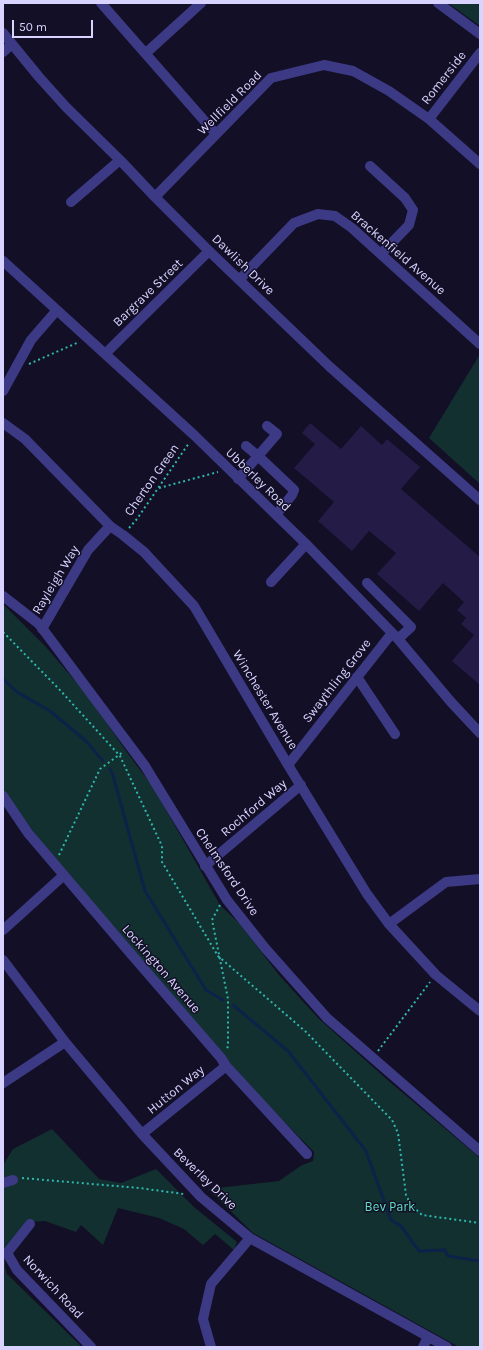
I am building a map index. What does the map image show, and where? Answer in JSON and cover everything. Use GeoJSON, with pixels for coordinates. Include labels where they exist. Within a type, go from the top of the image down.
{"type":"FeatureCollection","features":[{"type":"Feature","properties":{"kind":"street"},"geometry":{"type":"LineString","coordinates":[[101,3],[216,134]]}},
{"type":"Feature","properties":{"kind":"street"},"geometry":{"type":"LineString","coordinates":[[146,53],[201,3]]}},
{"type":"Feature","properties":{"kind":"street"},"geometry":{"type":"LineString","coordinates":[[438,3],[480,34]]}},
{"type":"Feature","properties":{"kind":"street","name":"Dawlish Drive"},"geometry":{"type":"LineString","coordinates":[[3,33],[66,107],[209,251],[330,367],[480,500]]}},
{"type":"Feature","properties":{"kind":"street"},"geometry":{"type":"LineString","coordinates":[[3,52],[12,44]]}},
{"type":"Feature","properties":{"kind":"street","name":"Romerside"},"geometry":{"type":"LineString","coordinates":[[429,119],[480,53]]}},
{"type":"Feature","properties":{"kind":"street","name":"Wellfield Road"},"geometry":{"type":"LineString","coordinates":[[154,197],[271,78],[324,65],[353,71],[389,91],[429,119],[480,164]]}},
{"type":"Feature","properties":{"kind":"street"},"geometry":{"type":"LineString","coordinates":[[71,202],[120,160]]}},
{"type":"Feature","properties":{"kind":"street"},"geometry":{"type":"LineString","coordinates":[[370,166],[405,198],[413,210],[409,225],[381,254]]}},
{"type":"Feature","properties":{"kind":"street","name":"Brackenfield Avenue"},"geometry":{"type":"LineString","coordinates":[[240,280],[294,223],[318,214],[335,216],[352,228],[480,344]]}},
{"type":"Feature","properties":{"kind":"street","name":"Bargrave Street"},"geometry":{"type":"LineString","coordinates":[[106,353],[209,251]]}},
{"type":"Feature","properties":{"kind":"street","name":"Ubberley Road"},"geometry":{"type":"LineString","coordinates":[[3,261],[106,353],[194,435],[306,544],[395,636],[450,702],[480,733]]}},
{"type":"Feature","properties":{"kind":"street"},"geometry":{"type":"LineString","coordinates":[[3,391],[31,340],[57,310]]}},
{"type":"Feature","properties":{"kind":"street"},"geometry":{"type":"LineString","coordinates":[[238,479],[277,434],[267,426]]}},
{"type":"Feature","properties":{"kind":"street","name":"Winchester Avenue"},"geometry":{"type":"LineString","coordinates":[[4,427],[25,439],[110,526],[144,552],[194,606],[288,765],[367,894],[389,924],[436,974],[480,1011]]}},
{"type":"Feature","properties":{"kind":"street"},"geometry":{"type":"LineString","coordinates":[[246,446],[294,490],[292,495],[276,515]]}},
{"type":"Feature","properties":{"kind":"street","name":"Rayleigh Way"},"geometry":{"type":"LineString","coordinates":[[42,629],[88,550],[110,526]]}},
{"type":"Feature","properties":{"kind":"street"},"geometry":{"type":"LineString","coordinates":[[271,582],[306,544]]}},
{"type":"Feature","properties":{"kind":"street","name":"Swaythling Grove"},"geometry":{"type":"LineString","coordinates":[[288,765],[357,677],[395,636],[412,626],[367,583]]}},
{"type":"Feature","properties":{"kind":"street","name":"Chelmsford Drive"},"geometry":{"type":"LineString","coordinates":[[3,596],[39,624],[145,766],[227,900],[264,948],[327,1018],[480,1151]]}},
{"type":"Feature","properties":{"kind":"street"},"geometry":{"type":"LineString","coordinates":[[357,677],[395,734]]}},
{"type":"Feature","properties":{"kind":"street","name":"Rochford Way"},"geometry":{"type":"LineString","coordinates":[[205,866],[301,785]]}},
{"type":"Feature","properties":{"kind":"street","name":"Lockington Avenue"},"geometry":{"type":"LineString","coordinates":[[3,796],[28,833],[54,864],[223,1062],[307,1154]]}},
{"type":"Feature","properties":{"kind":"street"},"geometry":{"type":"LineString","coordinates":[[3,930],[64,875]]}},
{"type":"Feature","properties":{"kind":"street"},"geometry":{"type":"LineString","coordinates":[[389,924],[446,882],[480,879]]}},
{"type":"Feature","properties":{"kind":"street","name":"Beverley Drive"},"geometry":{"type":"LineString","coordinates":[[3,960],[65,1042],[142,1134],[201,1196],[250,1238],[447,1347]]}},
{"type":"Feature","properties":{"kind":"street"},"geometry":{"type":"LineString","coordinates":[[3,1083],[65,1042]]}},
{"type":"Feature","properties":{"kind":"street","name":"Hutton Way"},"geometry":{"type":"LineString","coordinates":[[142,1134],[223,1062]]}},
{"type":"Feature","properties":{"kind":"street","name":"Norwich Road"},"geometry":{"type":"LineString","coordinates":[[30,1224],[7,1253],[17,1270],[92,1347]]}},
{"type":"Feature","properties":{"kind":"street"},"geometry":{"type":"LineString","coordinates":[[211,1347],[203,1319],[211,1284],[250,1238]]}},
{"type":"Feature","properties":{"kind":"street"},"geometry":{"type":"LineString","coordinates":[[423,1347],[428,1336]]}},
{"type":"Feature","properties":{"kind":"path"},"geometry":{"type":"LineString","coordinates":[[15,370],[89,338]]}},
{"type":"Feature","properties":{"kind":"path","name":"Cherton Green"},"geometry":{"type":"LineString","coordinates":[[123,535],[137,519],[194,435]]}},
{"type":"Feature","properties":{"kind":"path"},"geometry":{"type":"LineString","coordinates":[[158,488],[228,469]]}},
{"type":"Feature","properties":{"kind":"path"},"geometry":{"type":"LineString","coordinates":[[3,632],[59,689],[120,756],[162,846],[162,862],[218,956],[305,1031],[392,1120],[398,1133],[406,1194],[411,1206],[422,1215],[480,1223]]}},
{"type":"Feature","properties":{"kind":"path"},"geometry":{"type":"LineString","coordinates":[[54,864],[100,769],[120,756],[130,746]]}},
{"type":"Feature","properties":{"kind":"path"},"geometry":{"type":"LineString","coordinates":[[223,1062],[228,1046],[228,999],[218,956],[212,920],[220,905],[227,900]]}},
{"type":"Feature","properties":{"kind":"path"},"geometry":{"type":"LineString","coordinates":[[373,1058],[436,974]]}},
{"type":"Feature","properties":{"kind":"path"},"geometry":{"type":"LineString","coordinates":[[8,1182],[24,1178],[138,1188],[201,1196]]}},
{"type":"Feature","properties":{"kind":"green space"},"geometry":{"type":"Polygon","coordinates":[[[448,3],[476,3],[480,6],[480,26],[448,3]]]}},
{"type":"Feature","properties":{"kind":"green space"},"geometry":{"type":"Polygon","coordinates":[[[480,354],[480,484],[429,438],[480,354]]]}},
{"type":"Feature","properties":{"kind":"green space","name":"Bev Park"},"geometry":{"type":"Polygon","coordinates":[[[3,604],[46,647],[88,696],[153,787],[220,905],[240,924],[279,975],[317,1017],[391,1083],[480,1158],[480,1347],[459,1347],[253,1233],[208,1189],[279,1181],[302,1165],[313,1161],[314,1152],[259,1096],[223,1055],[56,861],[3,792],[3,604]]]}},
{"type":"Feature","properties":{"kind":"green space"},"geometry":{"type":"Polygon","coordinates":[[[52,1129],[99,1179],[121,1183],[156,1169],[194,1207],[237,1242],[234,1250],[215,1234],[203,1245],[184,1229],[159,1218],[118,1208],[103,1245],[81,1225],[76,1232],[45,1221],[30,1222],[5,1253],[5,1267],[7,1274],[82,1347],[3,1347],[3,1165],[13,1149],[52,1129]]]}},
{"type":"Feature","properties":{"kind":"building"},"geometry":{"type":"Polygon","coordinates":[[[310,423],[341,449],[361,426],[382,445],[387,439],[420,467],[401,489],[480,557],[480,685],[452,661],[474,635],[461,624],[466,618],[457,610],[464,602],[443,583],[419,611],[377,574],[396,553],[369,531],[352,551],[318,521],[334,502],[294,468],[315,444],[302,433],[310,423]]]}},
{"type":"Feature","properties":{"kind":"waterway"},"geometry":{"type":"LineString","coordinates":[[3,679],[17,692],[50,711],[86,741],[103,761]]}},
{"type":"Feature","properties":{"kind":"waterway"},"geometry":{"type":"LineString","coordinates":[[110,769],[145,891],[206,990],[223,1000]]}},
{"type":"Feature","properties":{"kind":"waterway"},"geometry":{"type":"LineString","coordinates":[[233,1005],[288,1051],[366,1151],[391,1220],[401,1226],[419,1251],[445,1250],[448,1256],[480,1261]]}}]}
